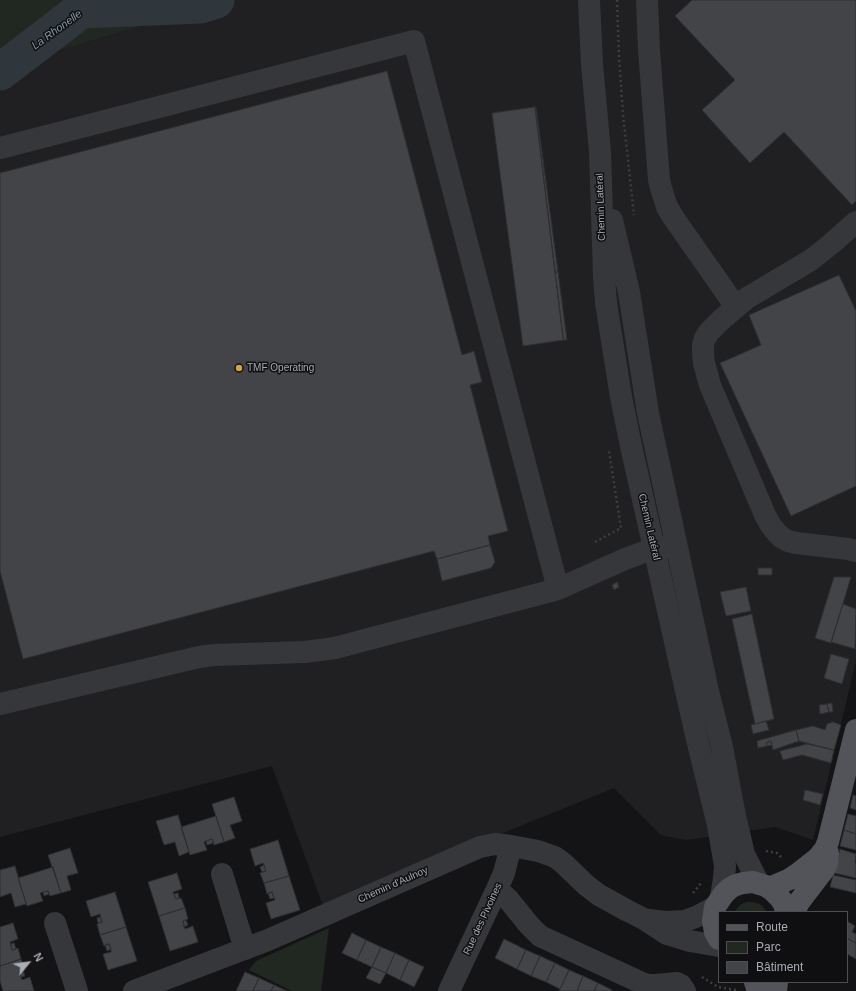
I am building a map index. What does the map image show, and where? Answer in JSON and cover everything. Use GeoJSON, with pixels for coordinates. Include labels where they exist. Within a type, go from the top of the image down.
{"type":"FeatureCollection","features":[{"type":"Feature","properties":{"kind":"main road"},"geometry":{"type":"LineString","coordinates":[[794,911],[799,902],[827,864],[828,842],[856,730]]}},
{"type":"Feature","properties":{"kind":"main road"},"geometry":{"type":"LineString","coordinates":[[764,886],[790,879],[804,870],[822,853],[828,842]]}},
{"type":"Feature","properties":{"kind":"main road"},"geometry":{"type":"LineString","coordinates":[[718,937],[715,932],[713,921],[718,902],[730,888],[739,884],[749,883],[764,886],[775,892],[784,904],[786,911]]}},
{"type":"Feature","properties":{"kind":"main road"},"geometry":{"type":"LineString","coordinates":[[761,985],[776,991]]}},
{"type":"Feature","properties":{"kind":"street","name":"Chemin Latéral"},"geometry":{"type":"LineString","coordinates":[[590,0],[592,64],[600,152],[606,303],[627,425],[696,735],[718,825],[725,866],[724,878],[718,902]]}},
{"type":"Feature","properties":{"kind":"street"},"geometry":{"type":"LineString","coordinates":[[647,0],[649,50],[659,180],[663,197],[673,217],[736,307]]}},
{"type":"Feature","properties":{"kind":"street"},"geometry":{"type":"LineString","coordinates":[[0,148],[414,41],[558,589]]}},
{"type":"Feature","properties":{"kind":"street","name":"Chemin Latéral"},"geometry":{"type":"LineString","coordinates":[[600,152],[614,231],[629,292],[648,413],[708,691],[722,747],[731,801],[744,854],[764,886]]}},
{"type":"Feature","properties":{"kind":"street"},"geometry":{"type":"LineString","coordinates":[[856,222],[811,260],[747,298],[715,326],[705,338],[703,345],[704,364],[710,385],[770,524],[781,537],[788,541],[856,551]]}},
{"type":"Feature","properties":{"kind":"street"},"geometry":{"type":"LineString","coordinates":[[0,704],[199,657],[214,655],[304,652],[335,648],[558,589],[625,559],[644,552],[676,545]]}},
{"type":"Feature","properties":{"kind":"street","name":"Chemin d'Aulnoy"},"geometry":{"type":"LineString","coordinates":[[134,991],[245,949],[480,847],[495,844],[538,851],[555,857],[595,892],[672,936],[718,946]]}},
{"type":"Feature","properties":{"kind":"street","name":"Rue des Pivoines"},"geometry":{"type":"LineString","coordinates":[[449,991],[504,873],[511,846]]}},
{"type":"Feature","properties":{"kind":"street"},"geometry":{"type":"LineString","coordinates":[[222,874],[245,949]]}},
{"type":"Feature","properties":{"kind":"street"},"geometry":{"type":"LineString","coordinates":[[497,889],[508,899],[540,936],[642,984],[655,985],[677,983],[686,991]]}},
{"type":"Feature","properties":{"kind":"street","name":"Chemin d'Aulnoy"},"geometry":{"type":"LineString","coordinates":[[644,919],[660,922],[685,921],[698,916],[718,902]]}},
{"type":"Feature","properties":{"kind":"street"},"geometry":{"type":"LineString","coordinates":[[55,923],[77,991]]}},
{"type":"Feature","properties":{"kind":"path"},"geometry":{"type":"LineString","coordinates":[[617,0],[623,114],[634,216]]}},
{"type":"Feature","properties":{"kind":"path"},"geometry":{"type":"LineString","coordinates":[[595,542],[621,528],[608,449]]}},
{"type":"Feature","properties":{"kind":"path"},"geometry":{"type":"LineString","coordinates":[[760,851],[777,853],[784,861]]}},
{"type":"Feature","properties":{"kind":"path"},"geometry":{"type":"LineString","coordinates":[[697,973],[718,987],[726,989],[738,990],[761,985]]}},
{"type":"Feature","properties":{"kind":"shaded area"},"geometry":{"type":"Polygon","coordinates":[[[229,0],[856,0],[856,661],[813,840],[775,827],[686,840],[661,835],[614,788],[323,906],[272,766],[0,837],[0,79],[57,51],[229,0]]]}},
{"type":"Feature","properties":{"kind":"green space"},"geometry":{"type":"Polygon","coordinates":[[[0,0],[229,0],[57,51],[0,79],[0,0]]]}},
{"type":"Feature","properties":{"kind":"green space"},"geometry":{"type":"Polygon","coordinates":[[[746,902],[753,902],[762,906],[766,911],[735,911],[740,905],[746,902]]]}},
{"type":"Feature","properties":{"kind":"green space"},"geometry":{"type":"Polygon","coordinates":[[[329,928],[321,991],[292,991],[249,970],[256,961],[329,928]]]}},
{"type":"Feature","properties":{"kind":"building"},"geometry":{"type":"Polygon","coordinates":[[[692,0],[856,0],[856,201],[852,205],[784,132],[750,163],[702,110],[735,80],[675,16],[692,0]]]}},
{"type":"Feature","properties":{"kind":"building","name":"TMF Operating"},"geometry":{"type":"Polygon","coordinates":[[[387,71],[462,355],[474,351],[482,382],[470,385],[508,531],[488,536],[490,545],[437,559],[434,551],[23,659],[0,571],[0,173],[387,71]]]}},
{"type":"Feature","properties":{"kind":"building"},"geometry":{"type":"Polygon","coordinates":[[[535,107],[564,340],[523,346],[492,113],[535,107]]]}},
{"type":"Feature","properties":{"kind":"building"},"geometry":{"type":"Polygon","coordinates":[[[536,107],[558,272],[555,272],[536,107]]]}},
{"type":"Feature","properties":{"kind":"building"},"geometry":{"type":"Polygon","coordinates":[[[555,272],[558,272],[567,340],[564,340],[563,337],[555,272]]]}},
{"type":"Feature","properties":{"kind":"building"},"geometry":{"type":"Polygon","coordinates":[[[839,275],[856,311],[856,486],[791,516],[720,363],[761,345],[749,315],[839,275]]]}},
{"type":"Feature","properties":{"kind":"building"},"geometry":{"type":"Polygon","coordinates":[[[490,545],[495,562],[491,568],[442,581],[437,559],[490,545]]]}},
{"type":"Feature","properties":{"kind":"building"},"geometry":{"type":"Polygon","coordinates":[[[758,568],[772,568],[772,575],[758,575],[758,568]]]}},
{"type":"Feature","properties":{"kind":"building"},"geometry":{"type":"Polygon","coordinates":[[[834,577],[851,577],[831,643],[815,638],[834,577]]]}},
{"type":"Feature","properties":{"kind":"building"},"geometry":{"type":"Polygon","coordinates":[[[617,582],[619,587],[614,590],[612,585],[617,582]]]}},
{"type":"Feature","properties":{"kind":"building"},"geometry":{"type":"Polygon","coordinates":[[[746,587],[751,611],[726,616],[720,592],[746,587]]]}},
{"type":"Feature","properties":{"kind":"building"},"geometry":{"type":"Polygon","coordinates":[[[843,604],[856,609],[855,649],[831,642],[843,604]]]}},
{"type":"Feature","properties":{"kind":"building"},"geometry":{"type":"Polygon","coordinates":[[[752,614],[774,719],[755,724],[732,619],[752,614]]]}},
{"type":"Feature","properties":{"kind":"building"},"geometry":{"type":"Polygon","coordinates":[[[831,654],[849,659],[842,684],[824,678],[831,654]]]}},
{"type":"Feature","properties":{"kind":"building"},"geometry":{"type":"Polygon","coordinates":[[[832,703],[833,712],[829,712],[827,704],[832,703]]]}},
{"type":"Feature","properties":{"kind":"building"},"geometry":{"type":"Polygon","coordinates":[[[827,704],[829,712],[820,714],[819,705],[827,704]]]}},
{"type":"Feature","properties":{"kind":"building"},"geometry":{"type":"Polygon","coordinates":[[[766,721],[769,730],[753,734],[751,725],[766,721]]]}},
{"type":"Feature","properties":{"kind":"building"},"geometry":{"type":"Polygon","coordinates":[[[833,722],[841,725],[834,750],[799,741],[796,730],[813,726],[825,730],[827,724],[833,722]]]}},
{"type":"Feature","properties":{"kind":"building"},"geometry":{"type":"Polygon","coordinates":[[[796,730],[799,741],[773,750],[771,741],[766,743],[767,746],[758,748],[757,741],[796,730]]]}},
{"type":"Feature","properties":{"kind":"building"},"geometry":{"type":"Polygon","coordinates":[[[771,741],[772,745],[767,746],[766,743],[771,741]]]}},
{"type":"Feature","properties":{"kind":"building"},"geometry":{"type":"Polygon","coordinates":[[[807,744],[834,750],[831,763],[802,755],[783,760],[780,751],[807,744]]]}},
{"type":"Feature","properties":{"kind":"building"},"geometry":{"type":"Polygon","coordinates":[[[805,790],[823,794],[820,805],[803,800],[805,790]]]}},
{"type":"Feature","properties":{"kind":"building"},"geometry":{"type":"Polygon","coordinates":[[[853,795],[856,796],[856,810],[850,808],[853,795]]]}},
{"type":"Feature","properties":{"kind":"building"},"geometry":{"type":"Polygon","coordinates":[[[234,797],[242,821],[230,825],[235,838],[224,842],[212,804],[234,797]]]}},
{"type":"Feature","properties":{"kind":"building"},"geometry":{"type":"Polygon","coordinates":[[[848,814],[856,816],[856,834],[844,830],[848,814]]]}},
{"type":"Feature","properties":{"kind":"building"},"geometry":{"type":"Polygon","coordinates":[[[178,815],[189,852],[179,856],[175,842],[164,845],[156,821],[178,815]]]}},
{"type":"Feature","properties":{"kind":"building"},"geometry":{"type":"Polygon","coordinates":[[[216,816],[224,842],[214,845],[212,839],[204,842],[207,850],[190,855],[181,827],[216,816]]]}},
{"type":"Feature","properties":{"kind":"building"},"geometry":{"type":"Polygon","coordinates":[[[844,830],[856,834],[856,850],[840,846],[844,830]]]}},
{"type":"Feature","properties":{"kind":"building"},"geometry":{"type":"Polygon","coordinates":[[[212,839],[213,843],[207,845],[206,841],[212,839]]]}},
{"type":"Feature","properties":{"kind":"building"},"geometry":{"type":"Polygon","coordinates":[[[278,840],[289,876],[264,883],[260,873],[266,871],[263,863],[255,866],[250,849],[278,840]]]}},
{"type":"Feature","properties":{"kind":"building"},"geometry":{"type":"Polygon","coordinates":[[[70,848],[78,873],[67,876],[71,890],[61,893],[48,855],[70,848]]]}},
{"type":"Feature","properties":{"kind":"building"},"geometry":{"type":"Polygon","coordinates":[[[840,849],[856,854],[856,878],[834,873],[840,849]]]}},
{"type":"Feature","properties":{"kind":"building"},"geometry":{"type":"Polygon","coordinates":[[[264,865],[266,871],[262,872],[260,867],[264,865]]]}},
{"type":"Feature","properties":{"kind":"building"},"geometry":{"type":"Polygon","coordinates":[[[15,866],[26,904],[15,907],[11,893],[0,897],[0,870],[15,866]]]}},
{"type":"Feature","properties":{"kind":"building"},"geometry":{"type":"Polygon","coordinates":[[[53,867],[61,893],[50,896],[48,891],[40,893],[43,901],[27,906],[18,878],[53,867]]]}},
{"type":"Feature","properties":{"kind":"building"},"geometry":{"type":"Polygon","coordinates":[[[177,873],[182,889],[173,892],[176,899],[181,898],[185,908],[159,916],[148,882],[177,873]]]}},
{"type":"Feature","properties":{"kind":"building"},"geometry":{"type":"Polygon","coordinates":[[[833,875],[856,880],[856,893],[830,887],[833,875]]]}},
{"type":"Feature","properties":{"kind":"building"},"geometry":{"type":"Polygon","coordinates":[[[289,876],[300,910],[271,919],[266,903],[275,900],[272,892],[267,894],[264,883],[289,876]]]}},
{"type":"Feature","properties":{"kind":"building"},"geometry":{"type":"Polygon","coordinates":[[[48,891],[49,894],[44,896],[43,892],[48,891]]]}},
{"type":"Feature","properties":{"kind":"building"},"geometry":{"type":"Polygon","coordinates":[[[115,892],[126,927],[100,935],[97,924],[102,922],[100,914],[91,917],[86,901],[115,892]]]}},
{"type":"Feature","properties":{"kind":"building"},"geometry":{"type":"Polygon","coordinates":[[[272,892],[274,898],[270,899],[268,893],[272,892]]]}},
{"type":"Feature","properties":{"kind":"building"},"geometry":{"type":"Polygon","coordinates":[[[178,893],[179,898],[176,899],[174,894],[178,893]]]}},
{"type":"Feature","properties":{"kind":"building"},"geometry":{"type":"Polygon","coordinates":[[[185,908],[188,919],[183,921],[185,929],[193,926],[198,942],[170,951],[159,916],[185,908]]]}},
{"type":"Feature","properties":{"kind":"building"},"geometry":{"type":"Polygon","coordinates":[[[100,917],[102,922],[98,923],[97,918],[100,917]]]}},
{"type":"Feature","properties":{"kind":"building"},"geometry":{"type":"Polygon","coordinates":[[[186,920],[188,925],[184,927],[183,921],[186,920]]]}},
{"type":"Feature","properties":{"kind":"building"},"geometry":{"type":"Polygon","coordinates":[[[848,922],[855,926],[852,932],[856,934],[856,943],[848,939],[848,922]]]}},
{"type":"Feature","properties":{"kind":"building"},"geometry":{"type":"Polygon","coordinates":[[[13,923],[18,939],[10,942],[12,950],[18,948],[21,959],[0,966],[0,927],[13,923]]]}},
{"type":"Feature","properties":{"kind":"building"},"geometry":{"type":"Polygon","coordinates":[[[126,927],[137,961],[108,970],[103,954],[111,952],[111,949],[109,944],[104,946],[100,935],[126,927]]]}},
{"type":"Feature","properties":{"kind":"building"},"geometry":{"type":"Polygon","coordinates":[[[352,933],[366,940],[357,960],[342,953],[352,933]]]}},
{"type":"Feature","properties":{"kind":"building"},"geometry":{"type":"Polygon","coordinates":[[[504,939],[526,950],[517,969],[495,958],[504,939]]]}},
{"type":"Feature","properties":{"kind":"building"},"geometry":{"type":"Polygon","coordinates":[[[848,939],[856,943],[856,959],[848,955],[848,939]]]}},
{"type":"Feature","properties":{"kind":"building"},"geometry":{"type":"Polygon","coordinates":[[[366,940],[381,947],[372,967],[357,960],[366,940]]]}},
{"type":"Feature","properties":{"kind":"building"},"geometry":{"type":"Polygon","coordinates":[[[14,943],[16,949],[12,950],[11,944],[14,943]]]}},
{"type":"Feature","properties":{"kind":"building"},"geometry":{"type":"Polygon","coordinates":[[[109,944],[111,949],[107,951],[105,945],[109,944]]]}},
{"type":"Feature","properties":{"kind":"building"},"geometry":{"type":"Polygon","coordinates":[[[381,947],[395,953],[386,973],[372,967],[381,947]]]}},
{"type":"Feature","properties":{"kind":"building"},"geometry":{"type":"Polygon","coordinates":[[[526,950],[540,956],[531,976],[517,969],[526,950]]]}},
{"type":"Feature","properties":{"kind":"building"},"geometry":{"type":"Polygon","coordinates":[[[395,953],[409,960],[400,980],[386,973],[395,953]]]}},
{"type":"Feature","properties":{"kind":"building"},"geometry":{"type":"Polygon","coordinates":[[[540,956],[555,963],[546,982],[531,976],[540,956]]]}},
{"type":"Feature","properties":{"kind":"building"},"geometry":{"type":"Polygon","coordinates":[[[21,959],[25,970],[19,972],[22,980],[30,977],[34,991],[3,991],[0,981],[0,966],[21,959]]]}},
{"type":"Feature","properties":{"kind":"building"},"geometry":{"type":"Polygon","coordinates":[[[409,960],[424,967],[414,987],[400,980],[409,960]]]}},
{"type":"Feature","properties":{"kind":"building"},"geometry":{"type":"Polygon","coordinates":[[[555,963],[569,970],[560,989],[546,982],[555,963]]]}},
{"type":"Feature","properties":{"kind":"building"},"geometry":{"type":"Polygon","coordinates":[[[372,967],[386,973],[380,984],[366,978],[372,967]]]}},
{"type":"Feature","properties":{"kind":"building"},"geometry":{"type":"Polygon","coordinates":[[[23,970],[25,976],[21,977],[19,972],[23,970]]]}},
{"type":"Feature","properties":{"kind":"building"},"geometry":{"type":"Polygon","coordinates":[[[569,970],[583,976],[577,991],[559,991],[569,970]]]}},
{"type":"Feature","properties":{"kind":"building"},"geometry":{"type":"Polygon","coordinates":[[[245,972],[259,978],[253,991],[236,991],[245,972]]]}},
{"type":"Feature","properties":{"kind":"building"},"geometry":{"type":"Polygon","coordinates":[[[583,976],[598,983],[594,991],[577,991],[583,976]]]}},
{"type":"Feature","properties":{"kind":"building"},"geometry":{"type":"Polygon","coordinates":[[[259,978],[274,985],[271,991],[253,991],[259,978]]]}},
{"type":"Feature","properties":{"kind":"building"},"geometry":{"type":"Polygon","coordinates":[[[598,983],[612,990],[612,991],[594,991],[598,983]]]}},
{"type":"Feature","properties":{"kind":"building"},"geometry":{"type":"Polygon","coordinates":[[[274,985],[287,991],[271,991],[274,985]]]}},
{"type":"Feature","properties":{"kind":"waterway","name":"La Rhonelle"},"geometry":{"type":"LineString","coordinates":[[0,72],[81,10],[200,5],[216,0]]}},
{"type":"Feature","properties":{"kind":"place","name":"TMF Operating"},"geometry":{"type":"Point","coordinates":[239,368]}}]}
